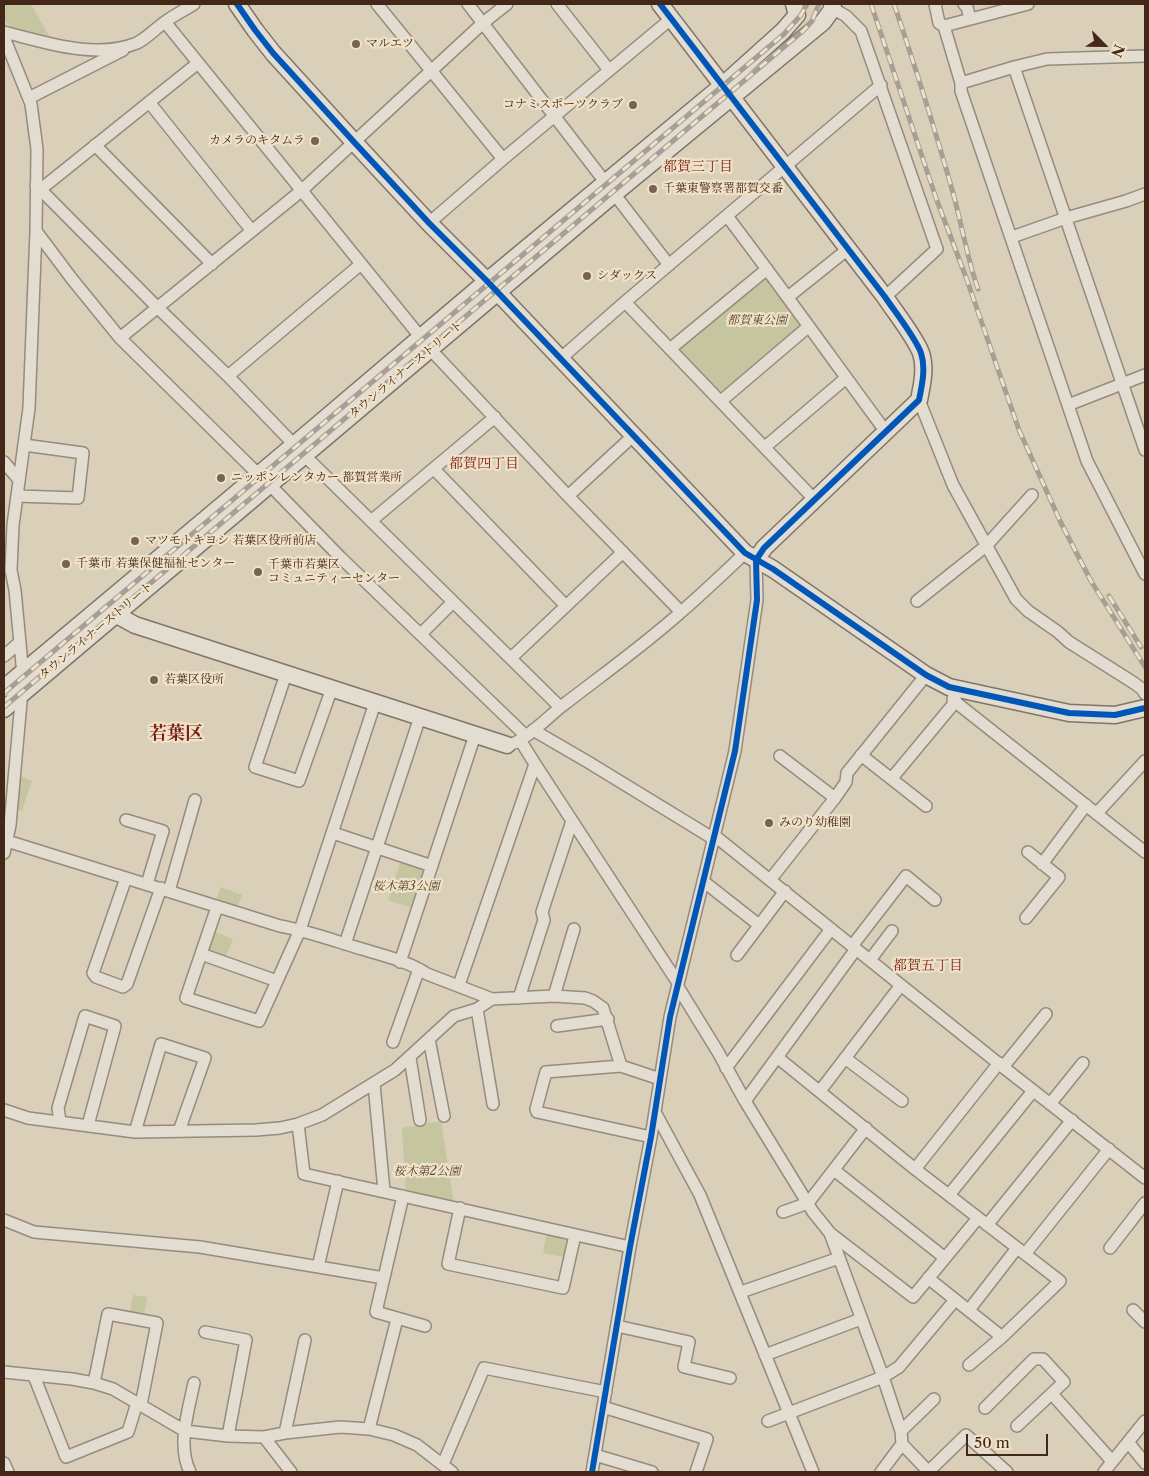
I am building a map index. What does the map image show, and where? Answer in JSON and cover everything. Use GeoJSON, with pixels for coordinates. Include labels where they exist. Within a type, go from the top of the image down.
{"type":"FeatureCollection","features":[{"type":"Feature","properties":{"kind":"street"},"geometry":{"type":"LineString","coordinates":[[29,98],[138,42],[194,4]]}},
{"type":"Feature","properties":{"kind":"street"},"geometry":{"type":"LineString","coordinates":[[238,4],[273,53],[429,223],[492,286],[751,557],[773,570],[926,675],[949,687],[1086,805],[1145,852]]}},
{"type":"Feature","properties":{"kind":"street"},"geometry":{"type":"LineString","coordinates":[[377,4],[503,158]]}},
{"type":"Feature","properties":{"kind":"street"},"geometry":{"type":"LineString","coordinates":[[468,4],[669,265]]}},
{"type":"Feature","properties":{"kind":"street"},"geometry":{"type":"LineString","coordinates":[[120,338],[301,191],[431,70],[507,4]]}},
{"type":"Feature","properties":{"kind":"street"},"geometry":{"type":"LineString","coordinates":[[557,4],[609,70]]}},
{"type":"Feature","properties":{"kind":"street"},"geometry":{"type":"LineString","coordinates":[[935,4],[939,23],[944,26],[961,83],[961,91],[1087,460],[1145,574]]}},
{"type":"Feature","properties":{"kind":"street"},"geometry":{"type":"LineString","coordinates":[[964,4],[967,7],[970,18]]}},
{"type":"Feature","properties":{"kind":"street"},"geometry":{"type":"LineString","coordinates":[[944,26],[1028,4]]}},
{"type":"Feature","properties":{"kind":"street"},"geometry":{"type":"LineString","coordinates":[[832,6],[846,16],[861,31],[937,249],[884,297]]}},
{"type":"Feature","properties":{"kind":"street","name":"タウンライナーストリート"},"geometry":{"type":"LineString","coordinates":[[4,709],[115,614],[264,480],[492,286],[727,90],[810,33],[823,22],[832,6]]}},
{"type":"Feature","properties":{"kind":"street"},"geometry":{"type":"LineString","coordinates":[[429,223],[503,158],[609,70],[668,9],[884,297],[921,353],[923,367],[919,400],[953,485],[1016,599],[1028,611],[1069,642],[1134,683],[1145,694]]}},
{"type":"Feature","properties":{"kind":"street","name":"タウンライナーストリート"},"geometry":{"type":"LineString","coordinates":[[727,90],[783,31],[796,10]]}},
{"type":"Feature","properties":{"kind":"street"},"geometry":{"type":"LineString","coordinates":[[165,22],[425,344],[568,496],[681,612]]}},
{"type":"Feature","properties":{"kind":"street"},"geometry":{"type":"LineString","coordinates":[[4,32],[50,44],[75,48],[102,50],[120,48],[138,42]]}},
{"type":"Feature","properties":{"kind":"street"},"geometry":{"type":"LineString","coordinates":[[4,37],[31,104],[37,149],[39,187],[29,408],[18,480],[11,570],[24,671],[5,847],[126,878],[280,926],[345,944],[419,969],[427,974],[492,999],[554,996],[586,998],[603,1008],[608,1019],[621,1066]]}},
{"type":"Feature","properties":{"kind":"street"},"geometry":{"type":"LineString","coordinates":[[961,83],[1047,59],[1145,56]]}},
{"type":"Feature","properties":{"kind":"street"},"geometry":{"type":"LineString","coordinates":[[39,187],[198,63]]}},
{"type":"Feature","properties":{"kind":"street"},"geometry":{"type":"LineString","coordinates":[[1014,67],[1145,450]]}},
{"type":"Feature","properties":{"kind":"street"},"geometry":{"type":"LineString","coordinates":[[560,359],[881,85]]}},
{"type":"Feature","properties":{"kind":"street"},"geometry":{"type":"LineString","coordinates":[[150,102],[252,231]]}},
{"type":"Feature","properties":{"kind":"street"},"geometry":{"type":"LineString","coordinates":[[95,145],[212,264]]}},
{"type":"Feature","properties":{"kind":"street"},"geometry":{"type":"LineString","coordinates":[[39,187],[371,522],[560,707]]}},
{"type":"Feature","properties":{"kind":"street"},"geometry":{"type":"LineString","coordinates":[[1012,237],[1066,218],[1126,202],[1145,194]]}},
{"type":"Feature","properties":{"kind":"street"},"geometry":{"type":"LineString","coordinates":[[727,216],[788,296],[808,327],[886,432]]}},
{"type":"Feature","properties":{"kind":"street"},"geometry":{"type":"LineString","coordinates":[[36,231],[120,338],[340,557],[422,634],[521,738],[535,764],[678,985],[745,1101],[808,1204],[830,1233],[913,1297],[928,1278],[983,1221],[1072,1120]]}},
{"type":"Feature","properties":{"kind":"street"},"geometry":{"type":"LineString","coordinates":[[788,296],[848,249]]}},
{"type":"Feature","properties":{"kind":"street"},"geometry":{"type":"LineString","coordinates":[[228,376],[361,264]]}},
{"type":"Feature","properties":{"kind":"street"},"geometry":{"type":"LineString","coordinates":[[670,348],[766,269]]}},
{"type":"Feature","properties":{"kind":"street"},"geometry":{"type":"LineString","coordinates":[[625,302],[814,499]]}},
{"type":"Feature","properties":{"kind":"street"},"geometry":{"type":"LineString","coordinates":[[721,401],[808,327]]}},
{"type":"Feature","properties":{"kind":"street"},"geometry":{"type":"LineString","coordinates":[[1068,405],[1145,375]]}},
{"type":"Feature","properties":{"kind":"street"},"geometry":{"type":"LineString","coordinates":[[765,447],[846,378]]}},
{"type":"Feature","properties":{"kind":"street"},"geometry":{"type":"LineString","coordinates":[[521,738],[764,548],[919,400]]}},
{"type":"Feature","properties":{"kind":"street"},"geometry":{"type":"LineString","coordinates":[[371,522],[495,417]]}},
{"type":"Feature","properties":{"kind":"street"},"geometry":{"type":"LineString","coordinates":[[568,496],[634,435]]}},
{"type":"Feature","properties":{"kind":"street"},"geometry":{"type":"LineString","coordinates":[[17,496],[78,498],[83,453],[24,445]]}},
{"type":"Feature","properties":{"kind":"street"},"geometry":{"type":"LineString","coordinates":[[4,462],[18,480]]}},
{"type":"Feature","properties":{"kind":"street"},"geometry":{"type":"LineString","coordinates":[[434,469],[566,606]]}},
{"type":"Feature","properties":{"kind":"street","name":"タウンライナーストリート"},"geometry":{"type":"LineString","coordinates":[[4,688],[264,480]]}},
{"type":"Feature","properties":{"kind":"street"},"geometry":{"type":"LineString","coordinates":[[917,601],[986,546],[1032,495]]}},
{"type":"Feature","properties":{"kind":"street"},"geometry":{"type":"LineString","coordinates":[[511,658],[623,552]]}},
{"type":"Feature","properties":{"kind":"street"},"geometry":{"type":"LineString","coordinates":[[592,1472],[630,1247],[651,1137],[670,1017],[735,751],[757,600],[751,557]]}},
{"type":"Feature","properties":{"kind":"street"},"geometry":{"type":"LineString","coordinates":[[422,634],[453,602]]}},
{"type":"Feature","properties":{"kind":"street"},"geometry":{"type":"LineString","coordinates":[[115,614],[135,625],[475,735],[521,738],[588,762],[715,838],[785,891],[1032,1090],[1145,1178]]}},
{"type":"Feature","properties":{"kind":"street"},"geometry":{"type":"LineString","coordinates":[[4,656],[20,642]]}},
{"type":"Feature","properties":{"kind":"street"},"geometry":{"type":"LineString","coordinates":[[286,674],[256,768],[299,781],[332,688]]}},
{"type":"Feature","properties":{"kind":"street"},"geometry":{"type":"LineString","coordinates":[[770,880],[835,798],[846,782],[847,773],[926,675]]}},
{"type":"Feature","properties":{"kind":"street"},"geometry":{"type":"LineString","coordinates":[[955,694],[1069,712],[1115,715],[1145,708]]}},
{"type":"Feature","properties":{"kind":"street"},"geometry":{"type":"LineString","coordinates":[[892,778],[955,694]]}},
{"type":"Feature","properties":{"kind":"street"},"geometry":{"type":"LineString","coordinates":[[217,907],[186,998],[259,1021],[300,930],[375,702]]}},
{"type":"Feature","properties":{"kind":"street"},"geometry":{"type":"LineString","coordinates":[[345,944],[420,717]]}},
{"type":"Feature","properties":{"kind":"street"},"geometry":{"type":"LineString","coordinates":[[400,962],[475,735]]}},
{"type":"Feature","properties":{"kind":"street"},"geometry":{"type":"LineString","coordinates":[[861,755],[926,806]]}},
{"type":"Feature","properties":{"kind":"street"},"geometry":{"type":"LineString","coordinates":[[780,756],[835,798]]}},
{"type":"Feature","properties":{"kind":"street"},"geometry":{"type":"LineString","coordinates":[[1097,813],[1145,761]]}},
{"type":"Feature","properties":{"kind":"street"},"geometry":{"type":"LineString","coordinates":[[459,985],[535,764]]}},
{"type":"Feature","properties":{"kind":"street"},"geometry":{"type":"LineString","coordinates":[[126,878],[93,973],[96,977],[123,988],[127,984],[165,890],[195,800]]}},
{"type":"Feature","properties":{"kind":"street"},"geometry":{"type":"LineString","coordinates":[[1042,864],[1086,805]]}},
{"type":"Feature","properties":{"kind":"street"},"geometry":{"type":"LineString","coordinates":[[126,820],[163,831],[147,884]]}},
{"type":"Feature","properties":{"kind":"street"},"geometry":{"type":"LineString","coordinates":[[519,998],[544,920],[542,912],[572,821]]}},
{"type":"Feature","properties":{"kind":"street"},"geometry":{"type":"LineString","coordinates":[[332,834],[432,866]]}},
{"type":"Feature","properties":{"kind":"street"},"geometry":{"type":"LineString","coordinates":[[1026,918],[1059,877],[1028,852]]}},
{"type":"Feature","properties":{"kind":"street"},"geometry":{"type":"LineString","coordinates":[[745,1101],[906,876],[933,894]]}},
{"type":"Feature","properties":{"kind":"street"},"geometry":{"type":"LineString","coordinates":[[703,881],[759,925]]}},
{"type":"Feature","properties":{"kind":"street"},"geometry":{"type":"LineString","coordinates":[[737,955],[785,891]]}},
{"type":"Feature","properties":{"kind":"street"},"geometry":{"type":"LineString","coordinates":[[726,1068],[831,929]]}},
{"type":"Feature","properties":{"kind":"street"},"geometry":{"type":"LineString","coordinates":[[554,996],[574,930]]}},
{"type":"Feature","properties":{"kind":"street"},"geometry":{"type":"LineString","coordinates":[[870,960],[892,931]]}},
{"type":"Feature","properties":{"kind":"street"},"geometry":{"type":"LineString","coordinates":[[201,954],[277,981]]}},
{"type":"Feature","properties":{"kind":"street"},"geometry":{"type":"LineString","coordinates":[[392,1042],[419,969]]}},
{"type":"Feature","properties":{"kind":"street"},"geometry":{"type":"LineString","coordinates":[[820,1092],[901,985]]}},
{"type":"Feature","properties":{"kind":"street"},"geometry":{"type":"LineString","coordinates":[[4,1110],[28,1118],[135,1132],[256,1130],[298,1124],[322,1115],[374,1084],[410,1058],[454,1016],[478,1010],[492,999]]}},
{"type":"Feature","properties":{"kind":"street"},"geometry":{"type":"LineString","coordinates":[[478,1010],[493,1104]]}},
{"type":"Feature","properties":{"kind":"street"},"geometry":{"type":"LineString","coordinates":[[914,1169],[1046,1014]]}},
{"type":"Feature","properties":{"kind":"street"},"geometry":{"type":"LineString","coordinates":[[60,1121],[58,1108],[85,1016],[115,1026],[88,1125]]}},
{"type":"Feature","properties":{"kind":"street"},"geometry":{"type":"LineString","coordinates":[[557,1026],[608,1019]]}},
{"type":"Feature","properties":{"kind":"street"},"geometry":{"type":"LineString","coordinates":[[429,1039],[444,1116]]}},
{"type":"Feature","properties":{"kind":"street"},"geometry":{"type":"LineString","coordinates":[[135,1132],[161,1044],[205,1058],[179,1131]]}},
{"type":"Feature","properties":{"kind":"street"},"geometry":{"type":"LineString","coordinates":[[777,1057],[914,1169],[1060,1281],[1002,1337],[969,1365]]}},
{"type":"Feature","properties":{"kind":"street"},"geometry":{"type":"LineString","coordinates":[[410,1058],[420,1120]]}},
{"type":"Feature","properties":{"kind":"street"},"geometry":{"type":"LineString","coordinates":[[845,1058],[902,1101]]}},
{"type":"Feature","properties":{"kind":"street"},"geometry":{"type":"LineString","coordinates":[[1050,1104],[1084,1063]]}},
{"type":"Feature","properties":{"kind":"street"},"geometry":{"type":"LineString","coordinates":[[651,1137],[537,1112],[536,1109],[546,1072],[621,1066],[660,1079]]}},
{"type":"Feature","properties":{"kind":"street"},"geometry":{"type":"LineString","coordinates":[[374,1084],[384,1191]]}},
{"type":"Feature","properties":{"kind":"street"},"geometry":{"type":"LineString","coordinates":[[949,1195],[1032,1090]]}},
{"type":"Feature","properties":{"kind":"street"},"geometry":{"type":"LineString","coordinates":[[655,1112],[700,1195],[813,1472]]}},
{"type":"Feature","properties":{"kind":"street"},"geometry":{"type":"LineString","coordinates":[[298,1124],[304,1174],[630,1247]]}},
{"type":"Feature","properties":{"kind":"street"},"geometry":{"type":"LineString","coordinates":[[783,1212],[808,1204],[866,1128]]}},
{"type":"Feature","properties":{"kind":"street"},"geometry":{"type":"LineString","coordinates":[[969,1310],[1109,1149]]}},
{"type":"Feature","properties":{"kind":"street"},"geometry":{"type":"LineString","coordinates":[[834,1170],[946,1258]]}},
{"type":"Feature","properties":{"kind":"street"},"geometry":{"type":"LineString","coordinates":[[318,1266],[338,1181]]}},
{"type":"Feature","properties":{"kind":"street"},"geometry":{"type":"LineString","coordinates":[[403,1196],[376,1312],[425,1326]]}},
{"type":"Feature","properties":{"kind":"street"},"geometry":{"type":"LineString","coordinates":[[1110,1248],[1145,1203]]}},
{"type":"Feature","properties":{"kind":"street"},"geometry":{"type":"LineString","coordinates":[[460,1208],[448,1264],[563,1288],[575,1234]]}},
{"type":"Feature","properties":{"kind":"street"},"geometry":{"type":"LineString","coordinates":[[4,1220],[34,1232],[200,1247],[384,1278]]}},
{"type":"Feature","properties":{"kind":"street"},"geometry":{"type":"LineString","coordinates":[[830,1233],[901,1431],[902,1444],[928,1472],[966,1435],[1007,1472]]}},
{"type":"Feature","properties":{"kind":"street"},"geometry":{"type":"LineString","coordinates":[[741,1292],[839,1258]]}},
{"type":"Feature","properties":{"kind":"street"},"geometry":{"type":"LineString","coordinates":[[928,1278],[1002,1337]]}},
{"type":"Feature","properties":{"kind":"street"},"geometry":{"type":"LineString","coordinates":[[768,1422],[882,1377],[899,1366],[955,1300]]}},
{"type":"Feature","properties":{"kind":"street"},"geometry":{"type":"LineString","coordinates":[[1133,1310],[1145,1322]]}},
{"type":"Feature","properties":{"kind":"street"},"geometry":{"type":"LineString","coordinates":[[34,1376],[66,1458],[128,1432],[139,1404],[157,1323],[108,1314],[94,1383]]}},
{"type":"Feature","properties":{"kind":"street"},"geometry":{"type":"LineString","coordinates":[[369,1429],[398,1319]]}},
{"type":"Feature","properties":{"kind":"street"},"geometry":{"type":"LineString","coordinates":[[765,1355],[861,1319]]}},
{"type":"Feature","properties":{"kind":"street"},"geometry":{"type":"LineString","coordinates":[[617,1326],[690,1342],[684,1367],[730,1378]]}},
{"type":"Feature","properties":{"kind":"street"},"geometry":{"type":"LineString","coordinates":[[206,1332],[246,1340],[228,1436]]}},
{"type":"Feature","properties":{"kind":"street"},"geometry":{"type":"LineString","coordinates":[[285,1433],[305,1340]]}},
{"type":"Feature","properties":{"kind":"street"},"geometry":{"type":"LineString","coordinates":[[985,1408],[1034,1359],[1043,1359],[1064,1382],[1017,1426]]}},
{"type":"Feature","properties":{"kind":"street"},"geometry":{"type":"LineString","coordinates":[[443,1464],[484,1368],[606,1392]]}},
{"type":"Feature","properties":{"kind":"street"},"geometry":{"type":"LineString","coordinates":[[4,1372],[72,1379],[113,1389],[185,1431],[228,1436],[264,1437],[340,1427],[369,1429],[394,1435],[417,1445],[452,1472]]}},
{"type":"Feature","properties":{"kind":"street"},"geometry":{"type":"LineString","coordinates":[[190,1472],[183,1452],[185,1425],[194,1384]]}},
{"type":"Feature","properties":{"kind":"street"},"geometry":{"type":"LineString","coordinates":[[1052,1394],[1112,1461]]}},
{"type":"Feature","properties":{"kind":"street"},"geometry":{"type":"LineString","coordinates":[[901,1431],[934,1399]]}},
{"type":"Feature","properties":{"kind":"street"},"geometry":{"type":"LineString","coordinates":[[603,1407],[707,1439],[696,1472]]}},
{"type":"Feature","properties":{"kind":"street"},"geometry":{"type":"LineString","coordinates":[[1104,1472],[1145,1421]]}},
{"type":"Feature","properties":{"kind":"street"},"geometry":{"type":"LineString","coordinates":[[264,1437],[291,1472]]}},
{"type":"Feature","properties":{"kind":"street"},"geometry":{"type":"LineString","coordinates":[[1128,1442],[1145,1464]]}},
{"type":"Feature","properties":{"kind":"street"},"geometry":{"type":"LineString","coordinates":[[882,1472],[902,1444]]}},
{"type":"Feature","properties":{"kind":"street"},"geometry":{"type":"LineString","coordinates":[[595,1455],[652,1472]]}},
{"type":"Feature","properties":{"kind":"street"},"geometry":{"type":"LineString","coordinates":[[4,1463],[8,1472]]}},
{"type":"Feature","properties":{"kind":"green space"},"geometry":{"type":"Polygon","coordinates":[[[4,4],[31,4],[49,36],[10,26],[5,19],[4,4]]]}},
{"type":"Feature","properties":{"kind":"green space","name":"都賀東公園"},"geometry":{"type":"Polygon","coordinates":[[[762,276],[768,277],[801,323],[799,328],[723,391],[715,391],[678,352],[678,345],[762,276]]]}},
{"type":"Feature","properties":{"kind":"green space"},"geometry":{"type":"Polygon","coordinates":[[[19,776],[32,781],[22,811],[16,808],[19,776]]]}},
{"type":"Feature","properties":{"kind":"green space","name":"桜木第3公園"},"geometry":{"type":"Polygon","coordinates":[[[401,860],[420,866],[424,874],[412,908],[388,900],[401,860]]]}},
{"type":"Feature","properties":{"kind":"green space"},"geometry":{"type":"Polygon","coordinates":[[[221,887],[242,895],[236,910],[215,902],[221,887]]]}},
{"type":"Feature","properties":{"kind":"green space"},"geometry":{"type":"Polygon","coordinates":[[[215,932],[233,939],[225,958],[210,952],[208,948],[215,932]]]}},
{"type":"Feature","properties":{"kind":"green space","name":"桜木第2公園"},"geometry":{"type":"Polygon","coordinates":[[[441,1121],[454,1204],[406,1192],[402,1128],[441,1121]]]}},
{"type":"Feature","properties":{"kind":"green space"},"geometry":{"type":"Polygon","coordinates":[[[547,1232],[569,1237],[565,1257],[543,1253],[547,1232]]]}},
{"type":"Feature","properties":{"kind":"green space"},"geometry":{"type":"Polygon","coordinates":[[[133,1295],[147,1297],[144,1315],[130,1313],[133,1295]]]}},
{"type":"Feature","properties":{"kind":"railway"},"geometry":{"type":"LineString","coordinates":[[4,693],[784,34],[801,15],[807,4]]}},
{"type":"Feature","properties":{"kind":"railway"},"geometry":{"type":"LineString","coordinates":[[4,707],[804,30],[812,21],[819,4]]}},
{"type":"Feature","properties":{"kind":"railway"},"geometry":{"type":"LineString","coordinates":[[871,4],[936,198],[967,280],[1019,430],[1061,523],[1091,581],[1145,667]]}},
{"type":"Feature","properties":{"kind":"railway"},"geometry":{"type":"LineString","coordinates":[[894,4],[939,145],[978,289]]}},
{"type":"Feature","properties":{"kind":"railway"},"geometry":{"type":"LineString","coordinates":[[1109,596],[1141,647]]}},
{"type":"Feature","properties":{"kind":"cycle path"},"geometry":{"type":"LineString","coordinates":[[237,4],[273,53],[354,142],[745,553],[773,569],[926,675],[949,687],[1069,713],[1115,715],[1145,708]]}},
{"type":"Feature","properties":{"kind":"cycle path"},"geometry":{"type":"LineString","coordinates":[[592,1472],[630,1247],[651,1137],[670,1017],[735,751],[757,600],[756,560],[764,548],[919,400],[923,371],[921,353],[918,347],[910,332],[885,297],[660,4]]}},
{"type":"Feature","properties":{"kind":"place","name":"マルエツ"},"geometry":{"type":"Point","coordinates":[356,44]}},
{"type":"Feature","properties":{"kind":"place","name":"コナミスポーツクラブ"},"geometry":{"type":"Point","coordinates":[633,105]}},
{"type":"Feature","properties":{"kind":"place","name":"カメラのキタムラ"},"geometry":{"type":"Point","coordinates":[315,141]}},
{"type":"Feature","properties":{"kind":"place","name":"千葉東警察署都賀交番"},"geometry":{"type":"Point","coordinates":[653,189]}},
{"type":"Feature","properties":{"kind":"place","name":"シダックス"},"geometry":{"type":"Point","coordinates":[587,276]}},
{"type":"Feature","properties":{"kind":"place","name":"ニッポンレンタカー 都賀営業所"},"geometry":{"type":"Point","coordinates":[221,478]}},
{"type":"Feature","properties":{"kind":"place","name":"マツモトキヨシ 若葉区役所前店"},"geometry":{"type":"Point","coordinates":[135,541]}},
{"type":"Feature","properties":{"kind":"place","name":"千葉市 若葉保健福祉センター"},"geometry":{"type":"Point","coordinates":[66,564]}},
{"type":"Feature","properties":{"kind":"place","name":"千葉市若葉区 コミュニティーセンター"},"geometry":{"type":"Point","coordinates":[258,572]}},
{"type":"Feature","properties":{"kind":"place","name":"若葉区役所"},"geometry":{"type":"Point","coordinates":[154,680]}},
{"type":"Feature","properties":{"kind":"place","name":"みのり幼稚園"},"geometry":{"type":"Point","coordinates":[769,823]}},
{"type":"Feature","properties":{"kind":"district","name":"都賀三丁目"},"geometry":{"type":"Point","coordinates":[698,167]}},
{"type":"Feature","properties":{"kind":"district","name":"都賀四丁目"},"geometry":{"type":"Point","coordinates":[484,464]}},
{"type":"Feature","properties":{"kind":"district","name":"若葉区"},"geometry":{"type":"Point","coordinates":[176,734]}},
{"type":"Feature","properties":{"kind":"district","name":"都賀五丁目"},"geometry":{"type":"Point","coordinates":[928,966]}}]}
